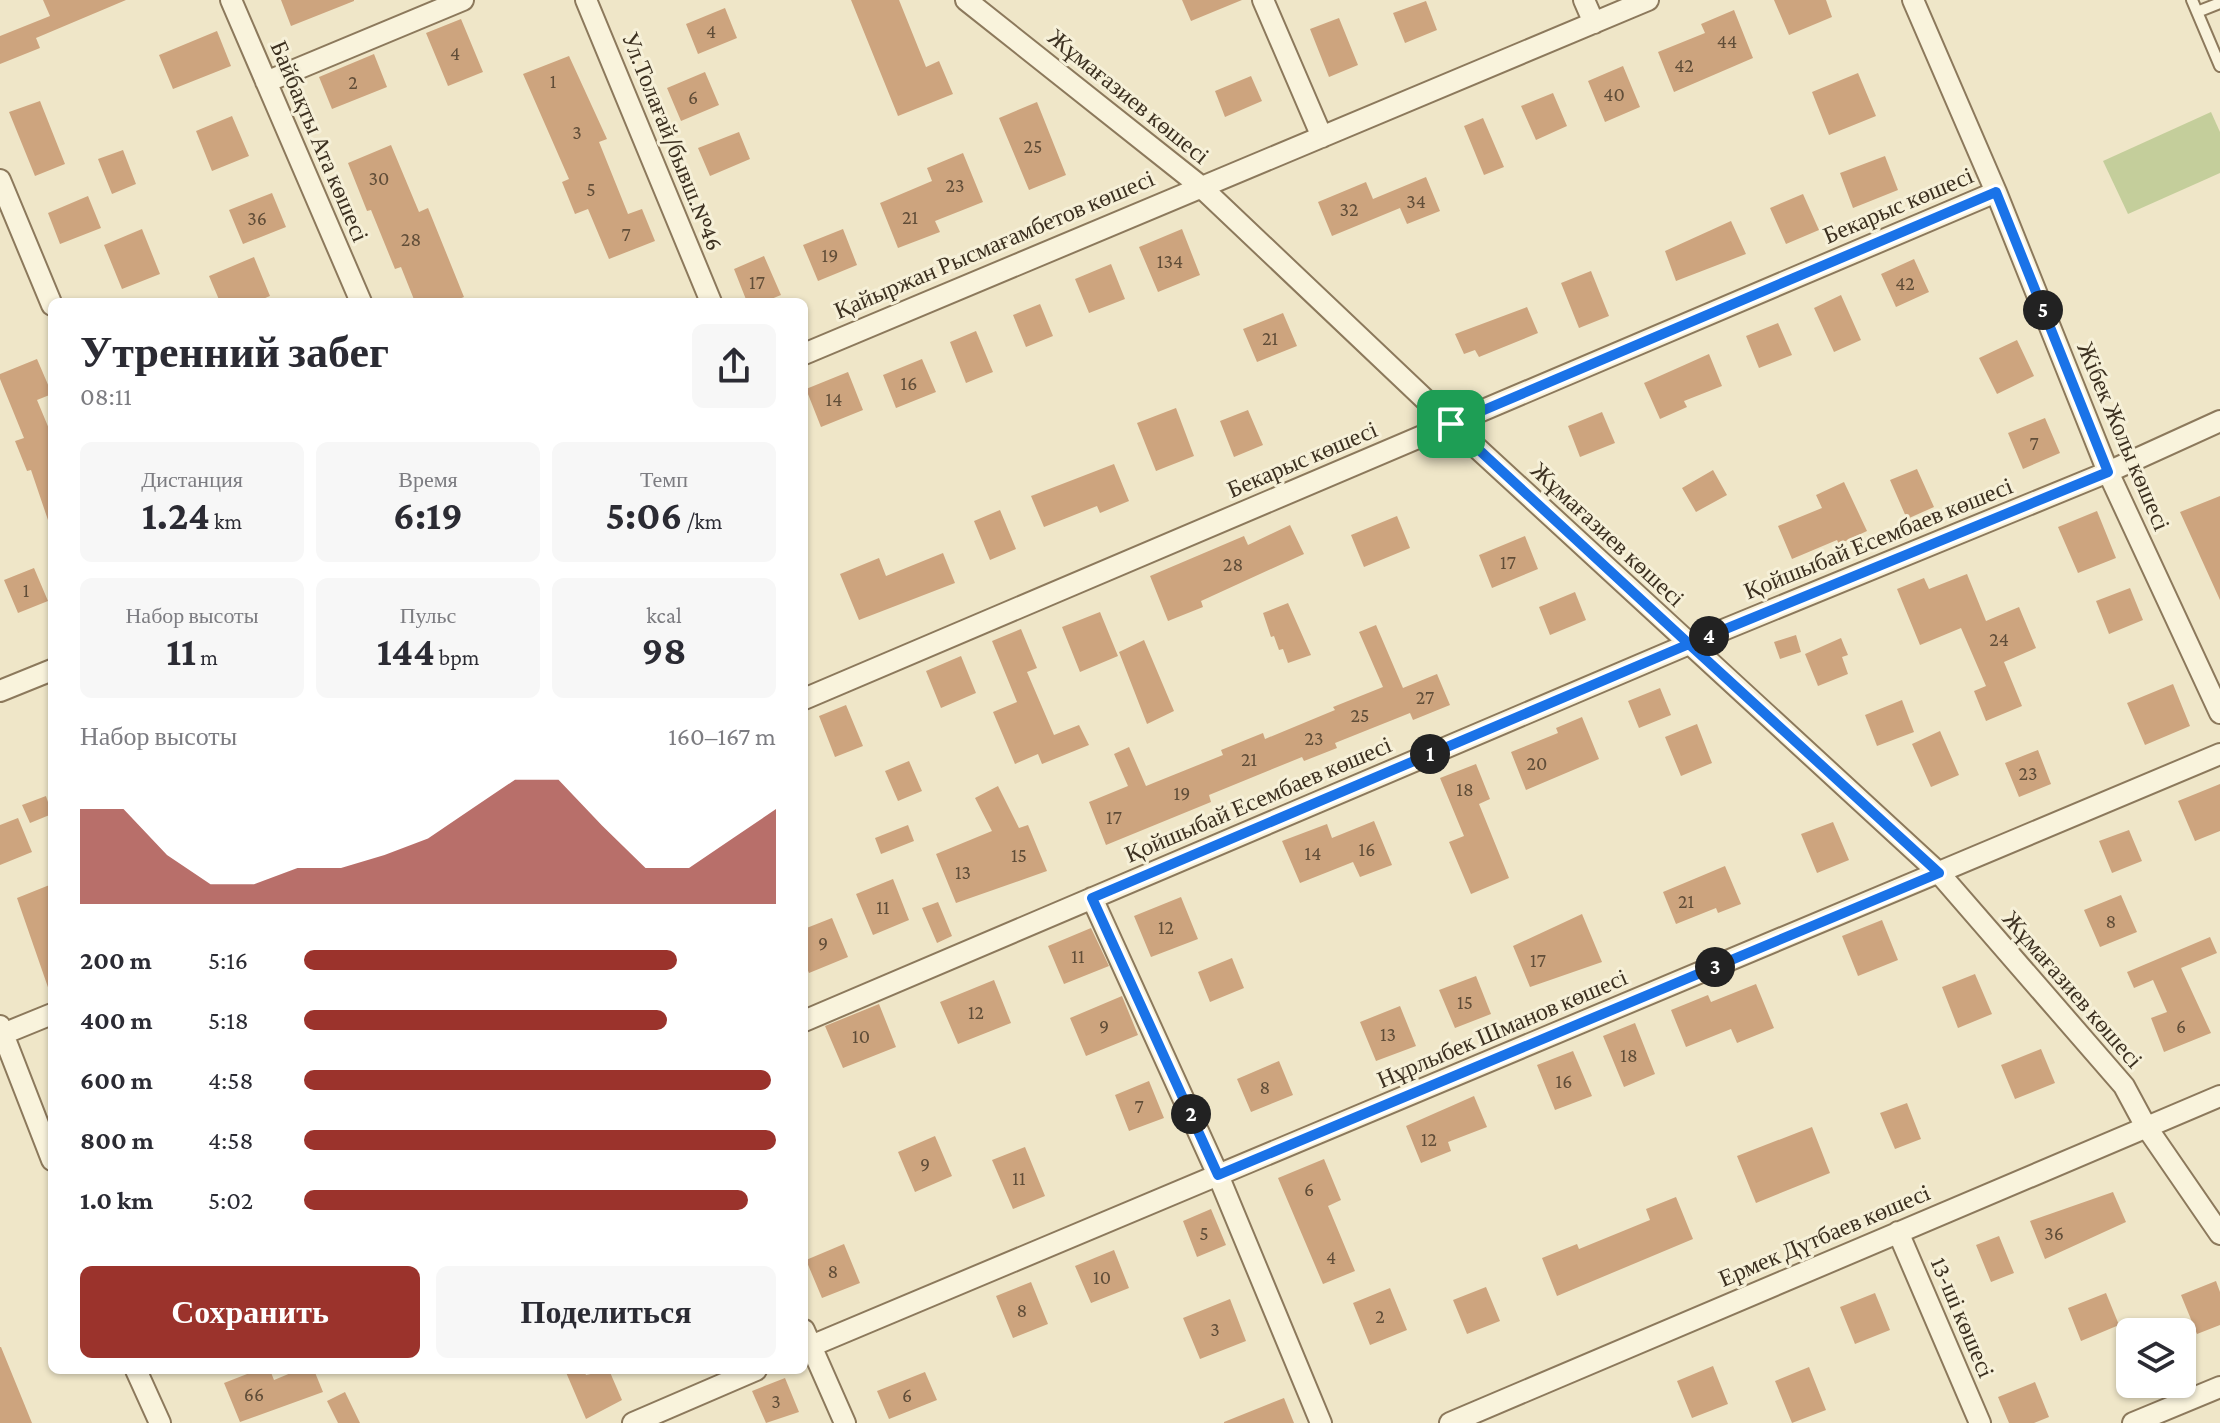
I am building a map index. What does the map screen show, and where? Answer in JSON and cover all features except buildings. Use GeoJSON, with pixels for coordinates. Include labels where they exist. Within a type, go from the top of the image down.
{"type":"FeatureCollection","features":[{"type":"Feature","properties":{"kind":"street","name":"Байбақты Ата көшесі"},"geometry":{"type":"LineString","coordinates":[[231,0],[359,298]]}},
{"type":"Feature","properties":{"kind":"street"},"geometry":{"type":"LineString","coordinates":[[266,82],[463,0]]}},
{"type":"Feature","properties":{"kind":"street","name":"Ул.Толағай/бывш.№46"},"geometry":{"type":"LineString","coordinates":[[586,0],[709,298]]}},
{"type":"Feature","properties":{"kind":"street","name":"Жұмағазиев көшесі"},"geometry":{"type":"LineString","coordinates":[[966,0],[1199,185],[1451,424],[1939,873],[2124,1086],[2145,1125],[2220,1234]]}},
{"type":"Feature","properties":{"kind":"street"},"geometry":{"type":"LineString","coordinates":[[1263,0],[1322,137]]}},
{"type":"Feature","properties":{"kind":"street"},"geometry":{"type":"LineString","coordinates":[[1584,0],[1594,23]]}},
{"type":"Feature","properties":{"kind":"street","name":"Қайыржан Рысмағамбетов көшесі"},"geometry":{"type":"LineString","coordinates":[[808,352],[1199,185],[1322,137],[1648,0]]}},
{"type":"Feature","properties":{"kind":"street","name":"Жібек Жолы көшесі"},"geometry":{"type":"LineString","coordinates":[[1913,0],[1996,192],[2108,472],[2220,713]]}},
{"type":"Feature","properties":{"kind":"street"},"geometry":{"type":"LineString","coordinates":[[0,180],[49,298]]}},
{"type":"Feature","properties":{"kind":"street","name":"Бекарыс көшесі"},"geometry":{"type":"LineString","coordinates":[[808,697],[1996,192]]}},
{"type":"Feature","properties":{"kind":"street","name":"Қойшыбай Есембаев көшесі"},"geometry":{"type":"LineString","coordinates":[[808,1019],[1689,644],[2108,472],[2220,421]]}},
{"type":"Feature","properties":{"kind":"street"},"geometry":{"type":"LineString","coordinates":[[0,691],[48,672]]}},
{"type":"Feature","properties":{"kind":"street","name":"Нұрлыбек Шманов көшесі"},"geometry":{"type":"LineString","coordinates":[[808,1342],[1218,1175],[2220,754]]}},
{"type":"Feature","properties":{"kind":"street"},"geometry":{"type":"LineString","coordinates":[[1092,898],[1218,1175],[1321,1423]]}},
{"type":"Feature","properties":{"kind":"street"},"geometry":{"type":"LineString","coordinates":[[48,1015],[2,1030],[48,1150]]}},
{"type":"Feature","properties":{"kind":"street","name":"Ермек Дүтбаев көшесi"},"geometry":{"type":"LineString","coordinates":[[1450,1423],[2145,1125],[2220,1096]]}},
{"type":"Feature","properties":{"kind":"street","name":"13-ші көшесi"},"geometry":{"type":"LineString","coordinates":[[1898,1232],[1980,1423]]}},
{"type":"Feature","properties":{"kind":"street"},"geometry":{"type":"LineString","coordinates":[[808,1344],[845,1423]]}},
{"type":"Feature","properties":{"kind":"street"},"geometry":{"type":"LineString","coordinates":[[138,1374],[160,1423]]}},
{"type":"Feature","properties":{"kind":"street"},"geometry":{"type":"LineString","coordinates":[[633,1423],[747,1374]]}},
{"type":"Feature","properties":{"kind":"street"},"geometry":{"type":"LineString","coordinates":[[2133,1423],[2220,1387]]}},
{"type":"Feature","properties":{"kind":"lane"},"geometry":{"type":"LineString","coordinates":[[2192,0],[2220,66]]}},
{"type":"Feature","properties":{"kind":"lane"},"geometry":{"type":"LineString","coordinates":[[2197,12],[2220,3]]}},
{"type":"Feature","properties":{"kind":"green space"},"geometry":{"type":"Polygon","coordinates":[[[2211,112],[2220,132],[2220,173],[2128,214],[2103,161],[2211,112]]]}},
{"type":"Feature","properties":{"kind":"route"},"geometry":{"type":"LineString","coordinates":[[1451,424],[1689,644],[1092,898],[1218,1175],[1939,873],[1689,644],[2108,472],[1996,192],[1451,424]]}}]}
